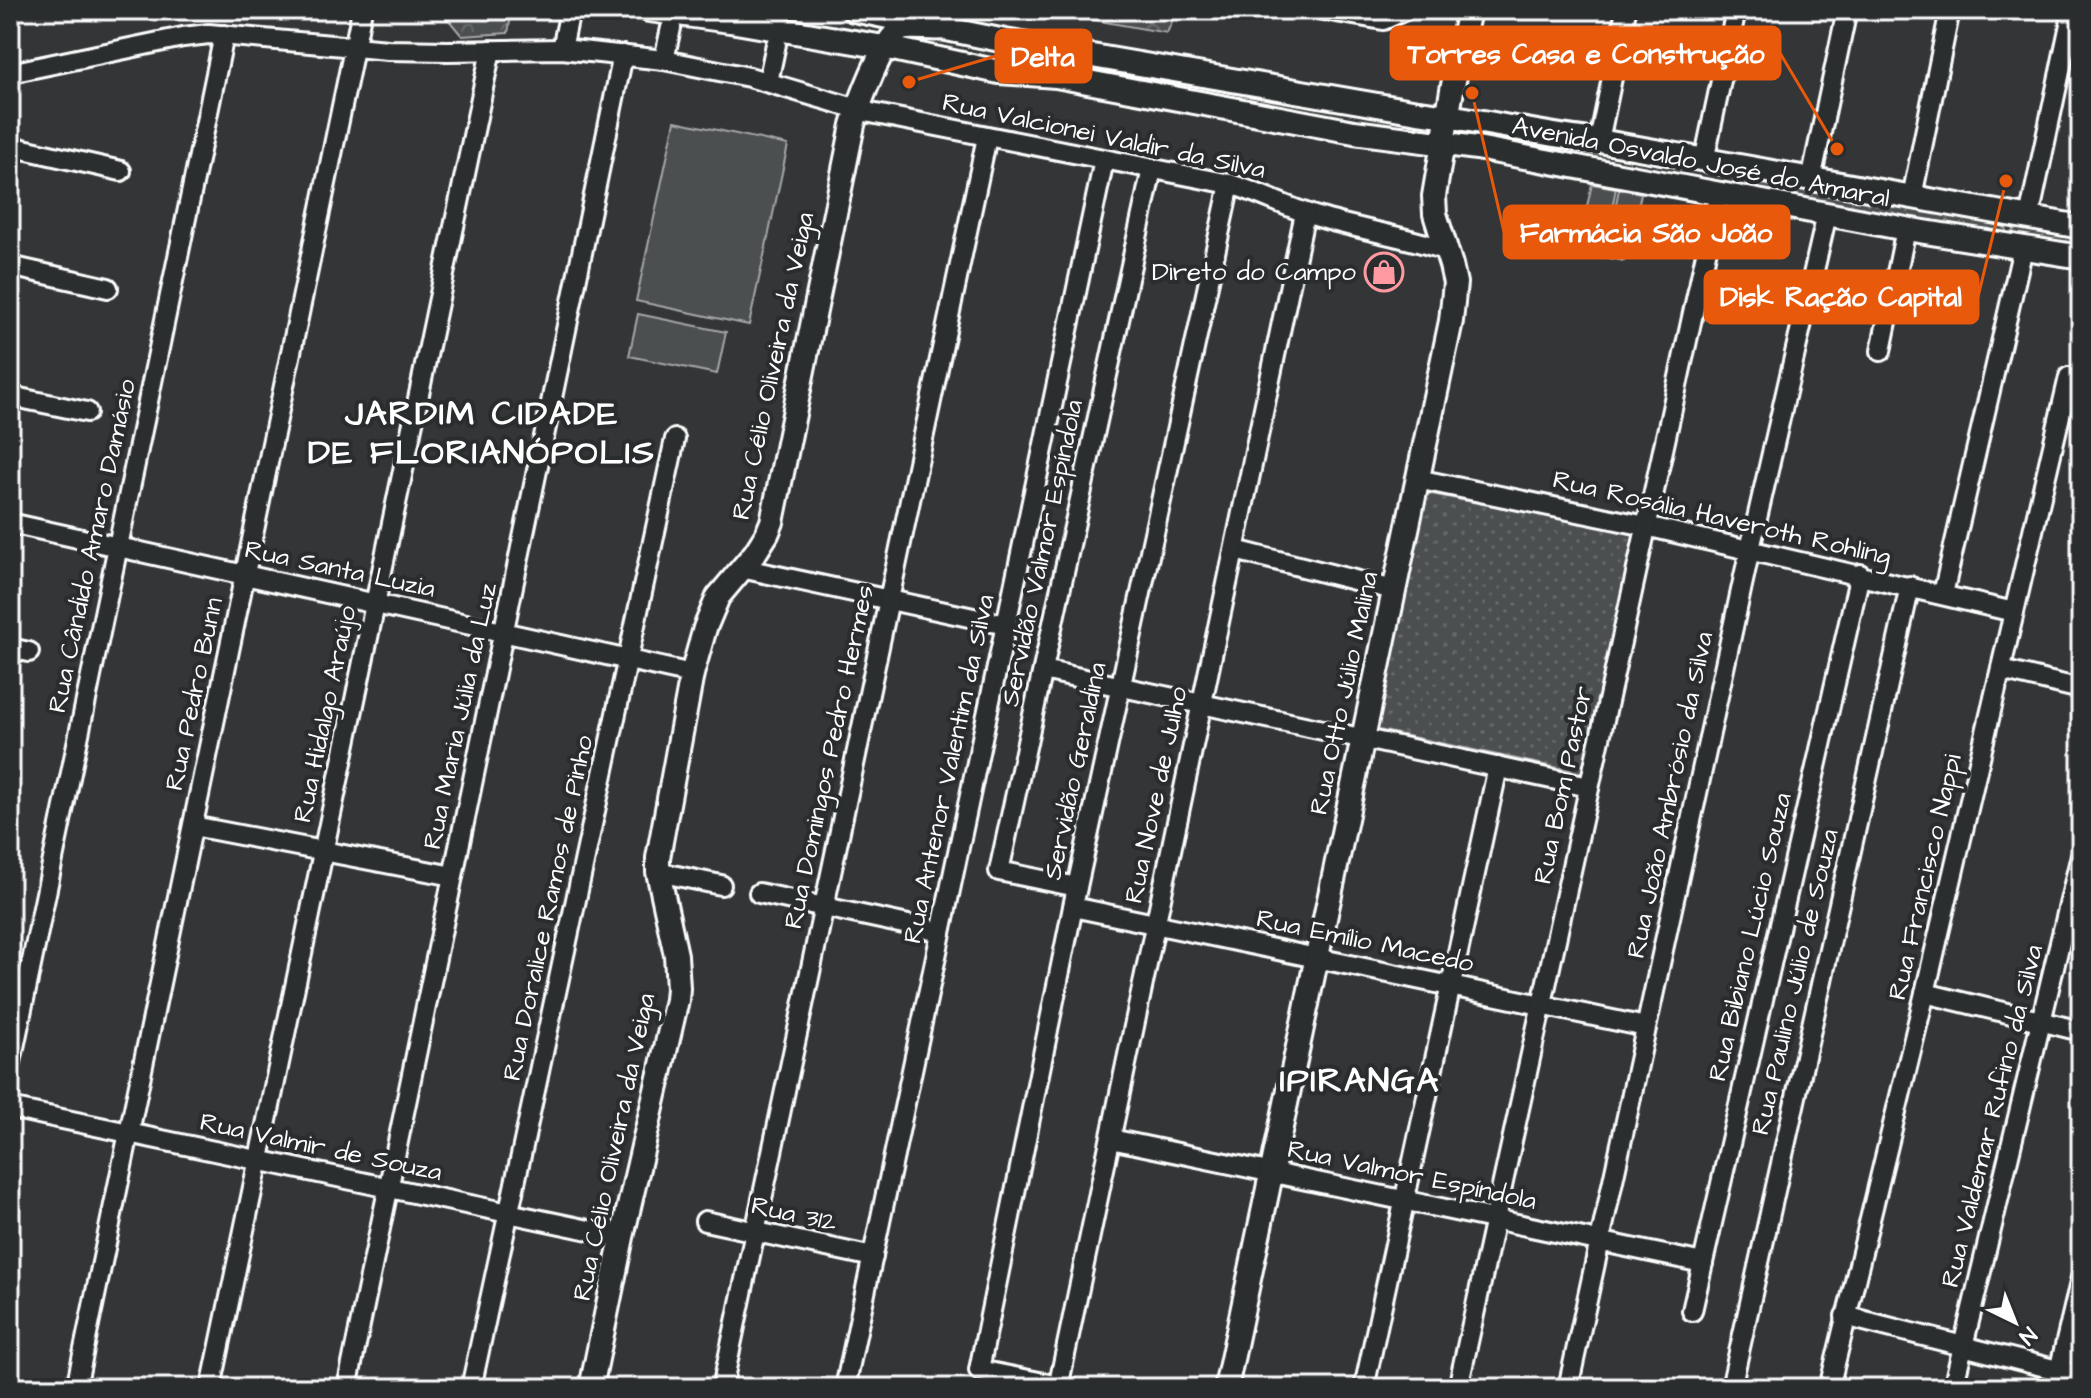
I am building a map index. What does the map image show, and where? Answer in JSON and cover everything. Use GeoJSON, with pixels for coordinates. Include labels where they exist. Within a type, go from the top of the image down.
{"type":"FeatureCollection","features":[{"type":"Feature","properties":{"kind":"main road","name":"Avenida Osvaldo José do Amaral"},"geometry":{"type":"LineString","coordinates":[[649,10],[724,16],[999,72],[1056,76],[1354,132],[1443,143],[1906,229],[2081,257]]}},
{"type":"Feature","properties":{"kind":"main road","name":"Avenida Osvaldo José do Amaral"},"geometry":{"type":"LineString","coordinates":[[854,10],[904,15],[944,28],[1005,41],[1599,141],[2081,227]]}},
{"type":"Feature","properties":{"kind":"main road","name":"Rua Otto Júlio Malina"},"geometry":{"type":"LineString","coordinates":[[1226,1388],[1454,306],[1453,273],[1435,214],[1436,177],[1469,10]]}},
{"type":"Feature","properties":{"kind":"main road"},"geometry":{"type":"LineString","coordinates":[[884,47],[904,28],[944,28]]}},
{"type":"Feature","properties":{"kind":"main road","name":"Rua Célio Oliveira da Veiga"},"geometry":{"type":"LineString","coordinates":[[591,1388],[678,988],[676,955],[658,872],[659,845],[692,674],[714,605],[727,584],[761,544],[772,522],[849,140],[858,108],[884,47]]}},
{"type":"Feature","properties":{"kind":"main road"},"geometry":{"type":"LineString","coordinates":[[1056,76],[1074,73],[1123,79],[1126,73],[1120,60]]}},
{"type":"Feature","properties":{"kind":"main road"},"geometry":{"type":"LineString","coordinates":[[1719,194],[1724,181],[1733,174],[1811,180]]}},
{"type":"Feature","properties":{"kind":"street","name":"Rua Pedro Bunn"},"geometry":{"type":"LineString","coordinates":[[76,1388],[362,10]]}},
{"type":"Feature","properties":{"kind":"street"},"geometry":{"type":"LineString","coordinates":[[562,49],[570,10]]}},
{"type":"Feature","properties":{"kind":"street"},"geometry":{"type":"LineString","coordinates":[[1324,10],[1384,15],[1405,10]]}},
{"type":"Feature","properties":{"kind":"street"},"geometry":{"type":"LineString","coordinates":[[1599,141],[1626,10]]}},
{"type":"Feature","properties":{"kind":"street"},"geometry":{"type":"LineString","coordinates":[[1704,161],[1736,10]]}},
{"type":"Feature","properties":{"kind":"street"},"geometry":{"type":"LineString","coordinates":[[1811,180],[1847,10]]}},
{"type":"Feature","properties":{"kind":"street"},"geometry":{"type":"LineString","coordinates":[[1912,197],[1950,10]]}},
{"type":"Feature","properties":{"kind":"street"},"geometry":{"type":"LineString","coordinates":[[2029,218],[2073,10]]}},
{"type":"Feature","properties":{"kind":"street"},"geometry":{"type":"LineString","coordinates":[[664,60],[671,28]]}},
{"type":"Feature","properties":{"kind":"street","name":"Rua Valcionei Valdir da Silva"},"geometry":{"type":"LineString","coordinates":[[10,73],[183,37],[224,35],[404,50],[562,49],[664,60],[768,82],[871,113],[1230,184],[1305,213],[1445,250]]}},
{"type":"Feature","properties":{"kind":"street","name":"Rua Cândido Amaro Damásio"},"geometry":{"type":"LineString","coordinates":[[10,1067],[224,35]]}},
{"type":"Feature","properties":{"kind":"street"},"geometry":{"type":"LineString","coordinates":[[768,82],[776,44]]}},
{"type":"Feature","properties":{"kind":"street","name":"Rua Hidalgo Araújo"},"geometry":{"type":"LineString","coordinates":[[211,1388],[491,50]]}},
{"type":"Feature","properties":{"kind":"street","name":"Rua Maria Júlia da Luz"},"geometry":{"type":"LineString","coordinates":[[347,1388],[623,55]]}},
{"type":"Feature","properties":{"kind":"street","name":"Rua Domingos Pedro Hermes"},"geometry":{"type":"LineString","coordinates":[[722,1388],[987,137]]}},
{"type":"Feature","properties":{"kind":"street"},"geometry":{"type":"LineString","coordinates":[[10,146],[121,171]]}},
{"type":"Feature","properties":{"kind":"street","name":"Rua Antenor Valentim da Silva"},"geometry":{"type":"LineString","coordinates":[[845,1388],[1104,160]]}},
{"type":"Feature","properties":{"kind":"street","name":"Servidão Valmor Espíndola"},"geometry":{"type":"LineString","coordinates":[[1077,887],[999,871],[1152,169]]}},
{"type":"Feature","properties":{"kind":"street","name":"Servidão Geraldina"},"geometry":{"type":"LineString","coordinates":[[1062,1387],[979,1370],[1077,887],[1230,184]]}},
{"type":"Feature","properties":{"kind":"street","name":"Rua Bom Pastor"},"geometry":{"type":"LineString","coordinates":[[1458,1388],[1719,194]]}},
{"type":"Feature","properties":{"kind":"street","name":"Rua Nove de Julho"},"geometry":{"type":"LineString","coordinates":[[1062,1387],[1155,924],[1305,213]]}},
{"type":"Feature","properties":{"kind":"street","name":"Rua João Ambrósio da Silva"},"geometry":{"type":"LineString","coordinates":[[1568,1388],[1750,549],[1827,214]]}},
{"type":"Feature","properties":{"kind":"street"},"geometry":{"type":"LineString","coordinates":[[1881,351],[1906,229]]}},
{"type":"Feature","properties":{"kind":"street"},"geometry":{"type":"LineString","coordinates":[[1943,594],[2023,248]]}},
{"type":"Feature","properties":{"kind":"street"},"geometry":{"type":"LineString","coordinates":[[10,266],[108,288]]}},
{"type":"Feature","properties":{"kind":"street","name":"Rua Francisco Nappi"},"geometry":{"type":"LineString","coordinates":[[1829,1388],[2069,377]]}},
{"type":"Feature","properties":{"kind":"street"},"geometry":{"type":"LineString","coordinates":[[10,396],[87,412]]}},
{"type":"Feature","properties":{"kind":"street","name":"Rua Doralice Ramos de Pinho"},"geometry":{"type":"LineString","coordinates":[[471,1388],[675,439]]}},
{"type":"Feature","properties":{"kind":"street","name":"Rua Rosália Haveroth Rohling"},"geometry":{"type":"LineString","coordinates":[[1417,479],[1750,549],[2014,612]]}},
{"type":"Feature","properties":{"kind":"street","name":"Rua Santa Luzia"},"geometry":{"type":"LineString","coordinates":[[10,523],[692,674]]}},
{"type":"Feature","properties":{"kind":"street"},"geometry":{"type":"LineString","coordinates":[[1235,550],[1394,590]]}},
{"type":"Feature","properties":{"kind":"street"},"geometry":{"type":"LineString","coordinates":[[741,568],[1006,625]]}},
{"type":"Feature","properties":{"kind":"street","name":"Rua Bibiano Lúcio Souza"},"geometry":{"type":"LineString","coordinates":[[1692,1311],[1860,574]]}},
{"type":"Feature","properties":{"kind":"street","name":"Rua Paulino Júlio de Souza"},"geometry":{"type":"LineString","coordinates":[[1731,1388],[1910,586]]}},
{"type":"Feature","properties":{"kind":"street"},"geometry":{"type":"LineString","coordinates":[[10,648],[29,652]]}},
{"type":"Feature","properties":{"kind":"street"},"geometry":{"type":"LineString","coordinates":[[1043,670],[1589,787]]}},
{"type":"Feature","properties":{"kind":"street"},"geometry":{"type":"LineString","coordinates":[[2001,670],[2081,689]]}},
{"type":"Feature","properties":{"kind":"street"},"geometry":{"type":"LineString","coordinates":[[1364,1388],[1498,767]]}},
{"type":"Feature","properties":{"kind":"street"},"geometry":{"type":"LineString","coordinates":[[193,826],[453,876]]}},
{"type":"Feature","properties":{"kind":"street","name":"Rua Valdemar Rufino da Silva"},"geometry":{"type":"LineString","coordinates":[[1953,1388],[2081,855]]}},
{"type":"Feature","properties":{"kind":"street"},"geometry":{"type":"LineString","coordinates":[[658,872],[721,885]]}},
{"type":"Feature","properties":{"kind":"street"},"geometry":{"type":"LineString","coordinates":[[759,893],[941,932]]}},
{"type":"Feature","properties":{"kind":"street","name":"Rua Emílio Macedo"},"geometry":{"type":"LineString","coordinates":[[1073,907],[1646,1027]]}},
{"type":"Feature","properties":{"kind":"street"},"geometry":{"type":"LineString","coordinates":[[1925,993],[2081,1031]]}},
{"type":"Feature","properties":{"kind":"street","name":"Rua Valmir de Souza"},"geometry":{"type":"LineString","coordinates":[[10,1108],[622,1237]]}},
{"type":"Feature","properties":{"kind":"street","name":"Rua Valmor Espíndola"},"geometry":{"type":"LineString","coordinates":[[1111,1139],[1703,1263]]}},
{"type":"Feature","properties":{"kind":"street","name":"Rua 312"},"geometry":{"type":"LineString","coordinates":[[705,1221],[873,1257]]}},
{"type":"Feature","properties":{"kind":"street"},"geometry":{"type":"LineString","coordinates":[[2057,1380],[2081,1278]]}},
{"type":"Feature","properties":{"kind":"street"},"geometry":{"type":"LineString","coordinates":[[1845,1316],[1963,1346],[2057,1380],[2081,1376]]}},
{"type":"Feature","properties":{"kind":"green space"},"geometry":{"type":"Polygon","coordinates":[[[447,10],[512,10],[508,33],[462,36],[448,19],[447,10]]]}},
{"type":"Feature","properties":{"kind":"green space"},"geometry":{"type":"Polygon","coordinates":[[[1037,10],[1177,10],[1167,33],[1037,10]]]}},
{"type":"Feature","properties":{"kind":"green space"},"geometry":{"type":"Polygon","coordinates":[[[675,121],[788,145],[749,325],[636,301],[675,121]]]}},
{"type":"Feature","properties":{"kind":"green space"},"geometry":{"type":"Polygon","coordinates":[[[1748,182],[1790,189],[1836,190],[2008,221],[2005,235],[1748,191],[1745,187],[1748,182]]]}},
{"type":"Feature","properties":{"kind":"green space"},"geometry":{"type":"Polygon","coordinates":[[[1592,184],[1616,188],[1606,238],[1581,233],[1592,184]]]}},
{"type":"Feature","properties":{"kind":"green space"},"geometry":{"type":"Polygon","coordinates":[[[1619,189],[1641,193],[1631,243],[1609,239],[1619,189]]]}},
{"type":"Feature","properties":{"kind":"green space"},"geometry":{"type":"Polygon","coordinates":[[[2015,221],[2081,232],[2081,249],[2012,238],[2015,221]]]}},
{"type":"Feature","properties":{"kind":"green space"},"geometry":{"type":"Polygon","coordinates":[[[638,314],[726,332],[717,374],[629,356],[638,314]]]}},
{"type":"Feature","properties":{"kind":"green space"},"geometry":{"type":"Polygon","coordinates":[[[1426,493],[1635,533],[1583,773],[1374,729],[1426,493]]]}},
{"type":"Feature","properties":{"kind":"water"},"geometry":{"type":"Polygon","coordinates":[[[1603,246],[1626,251],[1624,261],[1600,256],[1603,246]]]}},
{"type":"Feature","properties":{"kind":"place","name":"Delta"},"geometry":{"type":"Point","coordinates":[909,82]}},
{"type":"Feature","properties":{"kind":"place","name":"Farmácia São João"},"geometry":{"type":"Point","coordinates":[1472,93]}},
{"type":"Feature","properties":{"kind":"place","name":"Torres Casa e Construção"},"geometry":{"type":"Point","coordinates":[1837,149]}},
{"type":"Feature","properties":{"kind":"place","name":"Disk Ração Capital"},"geometry":{"type":"Point","coordinates":[2006,181]}},
{"type":"Feature","properties":{"kind":"place","name":"Direto do Campo"},"geometry":{"type":"Point","coordinates":[1384,272]}},
{"type":"Feature","properties":{"kind":"district","name":"JARDIM CIDADE DE FLORIANÓPOLIS"},"geometry":{"type":"Point","coordinates":[482,434]}},
{"type":"Feature","properties":{"kind":"district","name":"IPIRANGA"},"geometry":{"type":"Point","coordinates":[1360,1081]}}]}
